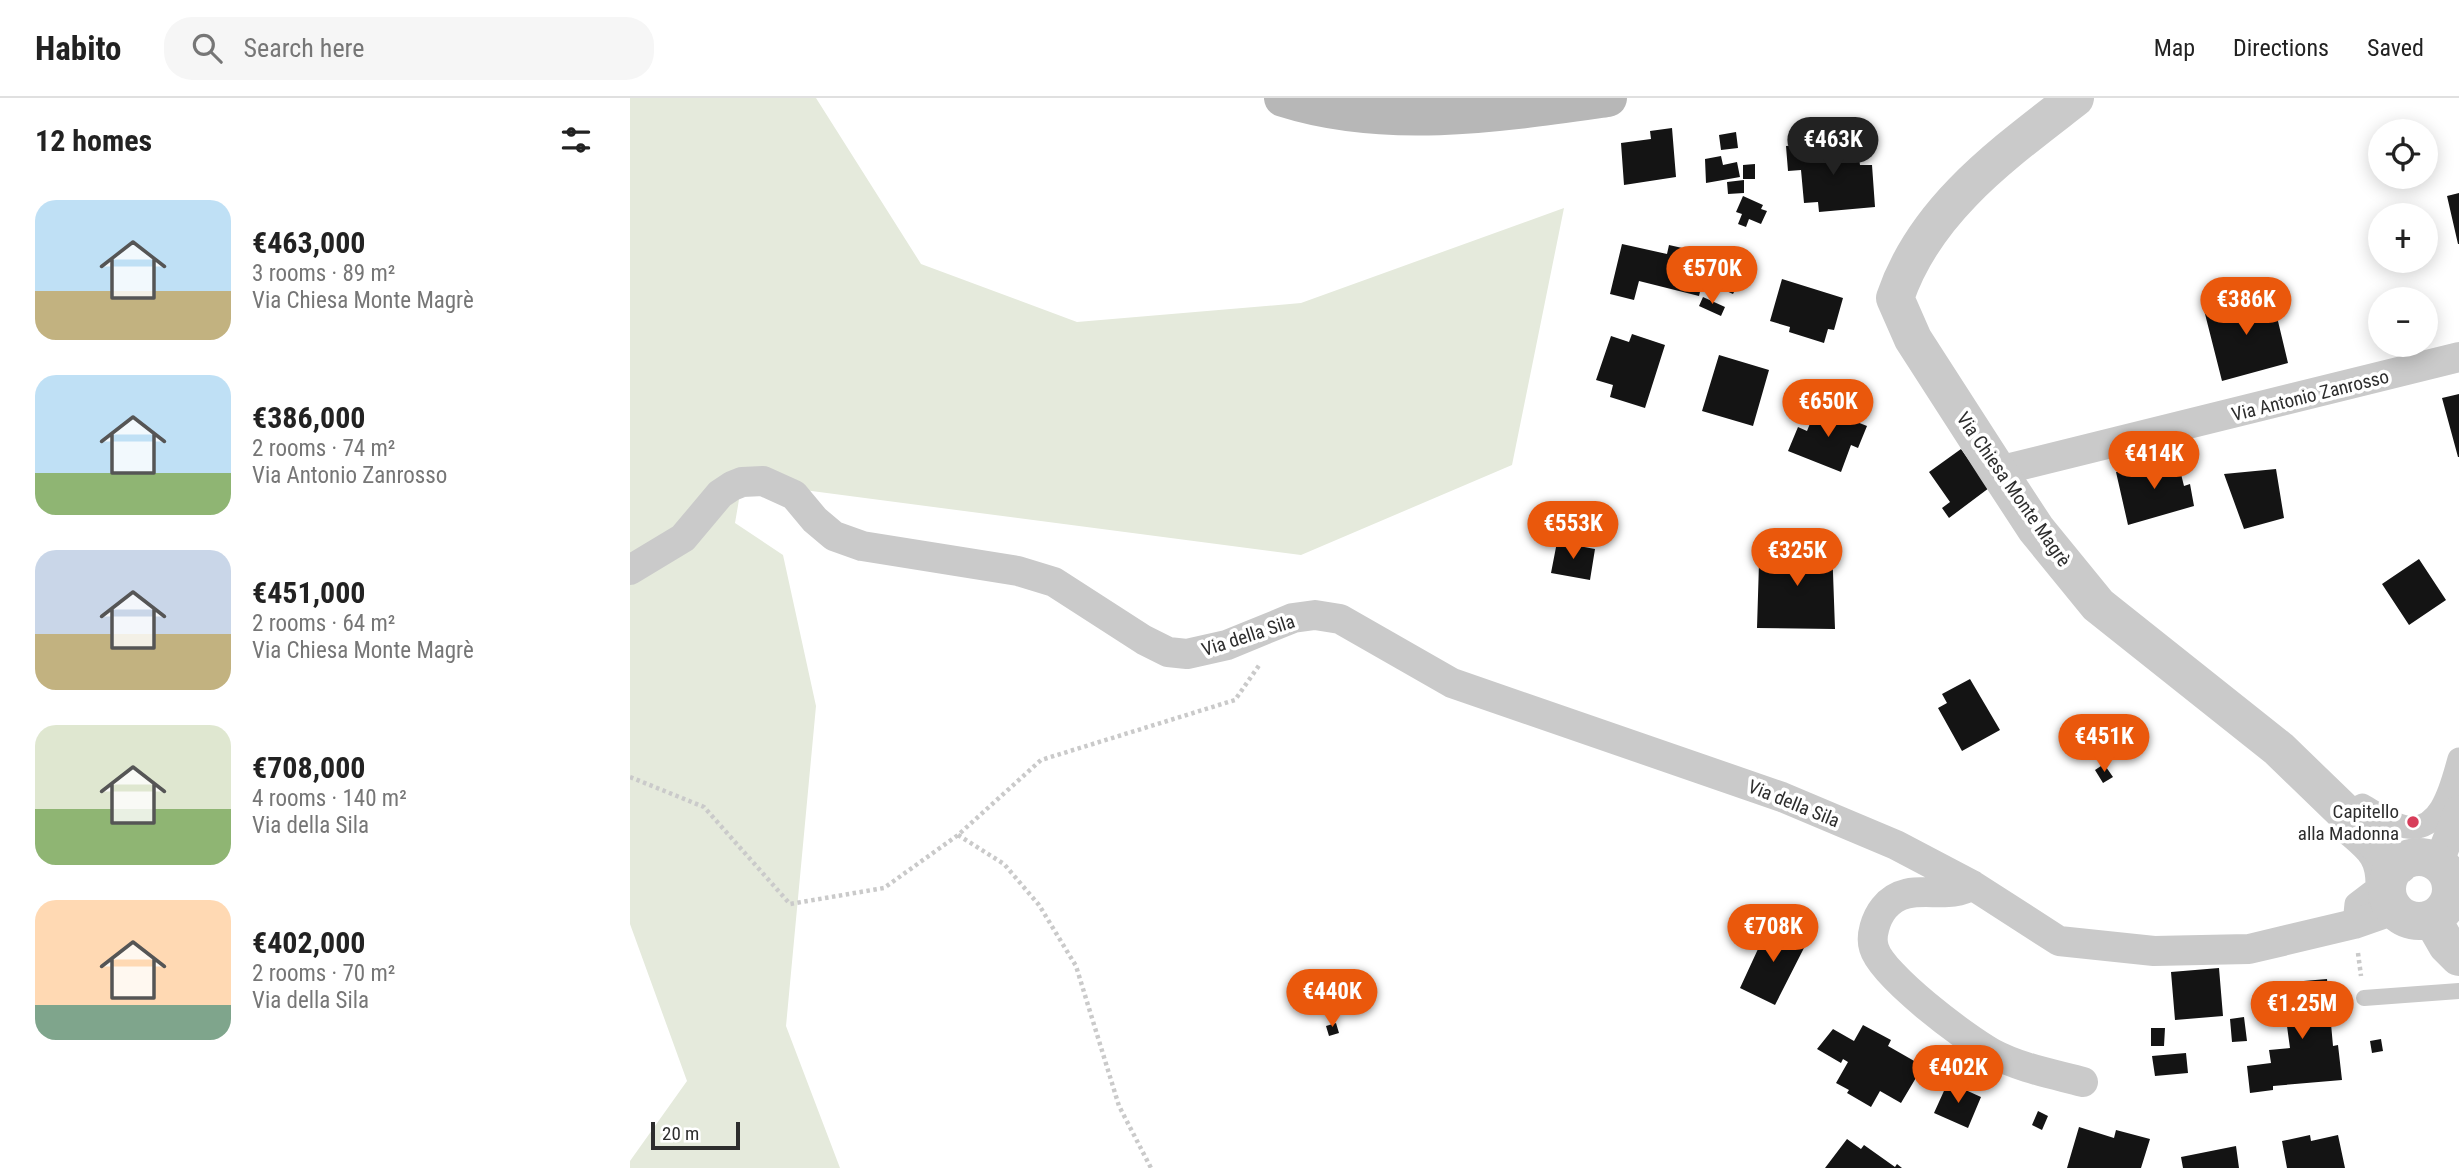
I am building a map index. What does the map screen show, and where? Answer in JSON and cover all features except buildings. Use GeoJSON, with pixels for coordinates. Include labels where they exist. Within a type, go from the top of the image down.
{"type":"FeatureCollection","features":[{"type":"Feature","properties":{"kind":"main road"},"geometry":{"type":"LineString","coordinates":[[1283,98],[1301,104],[1419,117],[1501,113],[1608,98]]}},
{"type":"Feature","properties":{"kind":"street","name":"Via Chiesa Monte Magrè"},"geometry":{"type":"LineString","coordinates":[[2075,98],[1994,162],[1952,201],[1906,264],[1895,298],[1913,339],[2036,529],[2098,605],[2278,749],[2399,865]]}},
{"type":"Feature","properties":{"kind":"street","name":"Via Antonio Zanrosso"},"geometry":{"type":"LineString","coordinates":[[1998,471],[2459,357]]}},
{"type":"Feature","properties":{"kind":"street","name":"Via della Sila"},"geometry":{"type":"LineString","coordinates":[[630,570],[683,538],[720,494],[742,482],[763,481],[793,495],[815,520],[834,536],[862,546],[1018,571],[1054,582],[1144,640],[1168,652],[1187,654],[1227,645],[1293,618],[1315,615],[1340,619],[1452,683],[1782,796],[1896,845],[1972,885],[2059,941],[2154,951],[2249,949],[2354,924],[2394,910]]}},
{"type":"Feature","properties":{"kind":"street"},"geometry":{"type":"LineString","coordinates":[[2354,924],[2356,904],[2376,888],[2377,867],[2367,851],[2345,832],[2362,805],[2407,827],[2422,825],[2440,811],[2459,759]]}},
{"type":"Feature","properties":{"kind":"street"},"geometry":{"type":"LineString","coordinates":[[2438,864],[2459,810]]}},
{"type":"Feature","properties":{"kind":"street"},"geometry":{"type":"LineString","coordinates":[[2414,858],[2438,864],[2446,872],[2451,893],[2442,913],[2432,919],[2413,922],[2394,910],[2387,887],[2391,874],[2399,865],[2414,858]]}},
{"type":"Feature","properties":{"kind":"street"},"geometry":{"type":"LineString","coordinates":[[1972,885],[1961,893],[1908,892],[1892,900],[1884,908],[1873,932],[1877,956],[1948,1026],[1992,1053],[2020,1065],[2083,1082]]}},
{"type":"Feature","properties":{"kind":"street"},"geometry":{"type":"LineString","coordinates":[[2432,919],[2459,957]]}},
{"type":"Feature","properties":{"kind":"lane"},"geometry":{"type":"LineString","coordinates":[[2364,998],[2459,991]]}},
{"type":"Feature","properties":{"kind":"path"},"geometry":{"type":"LineString","coordinates":[[630,777],[704,807],[790,904],[884,888],[958,835],[1041,760],[1235,700],[1266,655]]}},
{"type":"Feature","properties":{"kind":"path"},"geometry":{"type":"LineString","coordinates":[[958,835],[1004,864],[1039,905],[1076,966],[1119,1106],[1152,1168]]}},
{"type":"Feature","properties":{"kind":"path"},"geometry":{"type":"LineString","coordinates":[[2354,924],[2364,998]]}},
{"type":"Feature","properties":{"kind":"shaded area"},"geometry":{"type":"Polygon","coordinates":[[[630,98],[816,98],[921,264],[1077,322],[1301,303],[1564,208],[1512,465],[1301,555],[742,482],[735,523],[783,555],[816,706],[786,1026],[840,1168],[630,1168],[630,1161],[687,1081],[630,924],[630,98]]]}},
{"type":"Feature","properties":{"kind":"place","name":"Capitello alla Madonna"},"geometry":{"type":"Point","coordinates":[2413,822]}}]}
